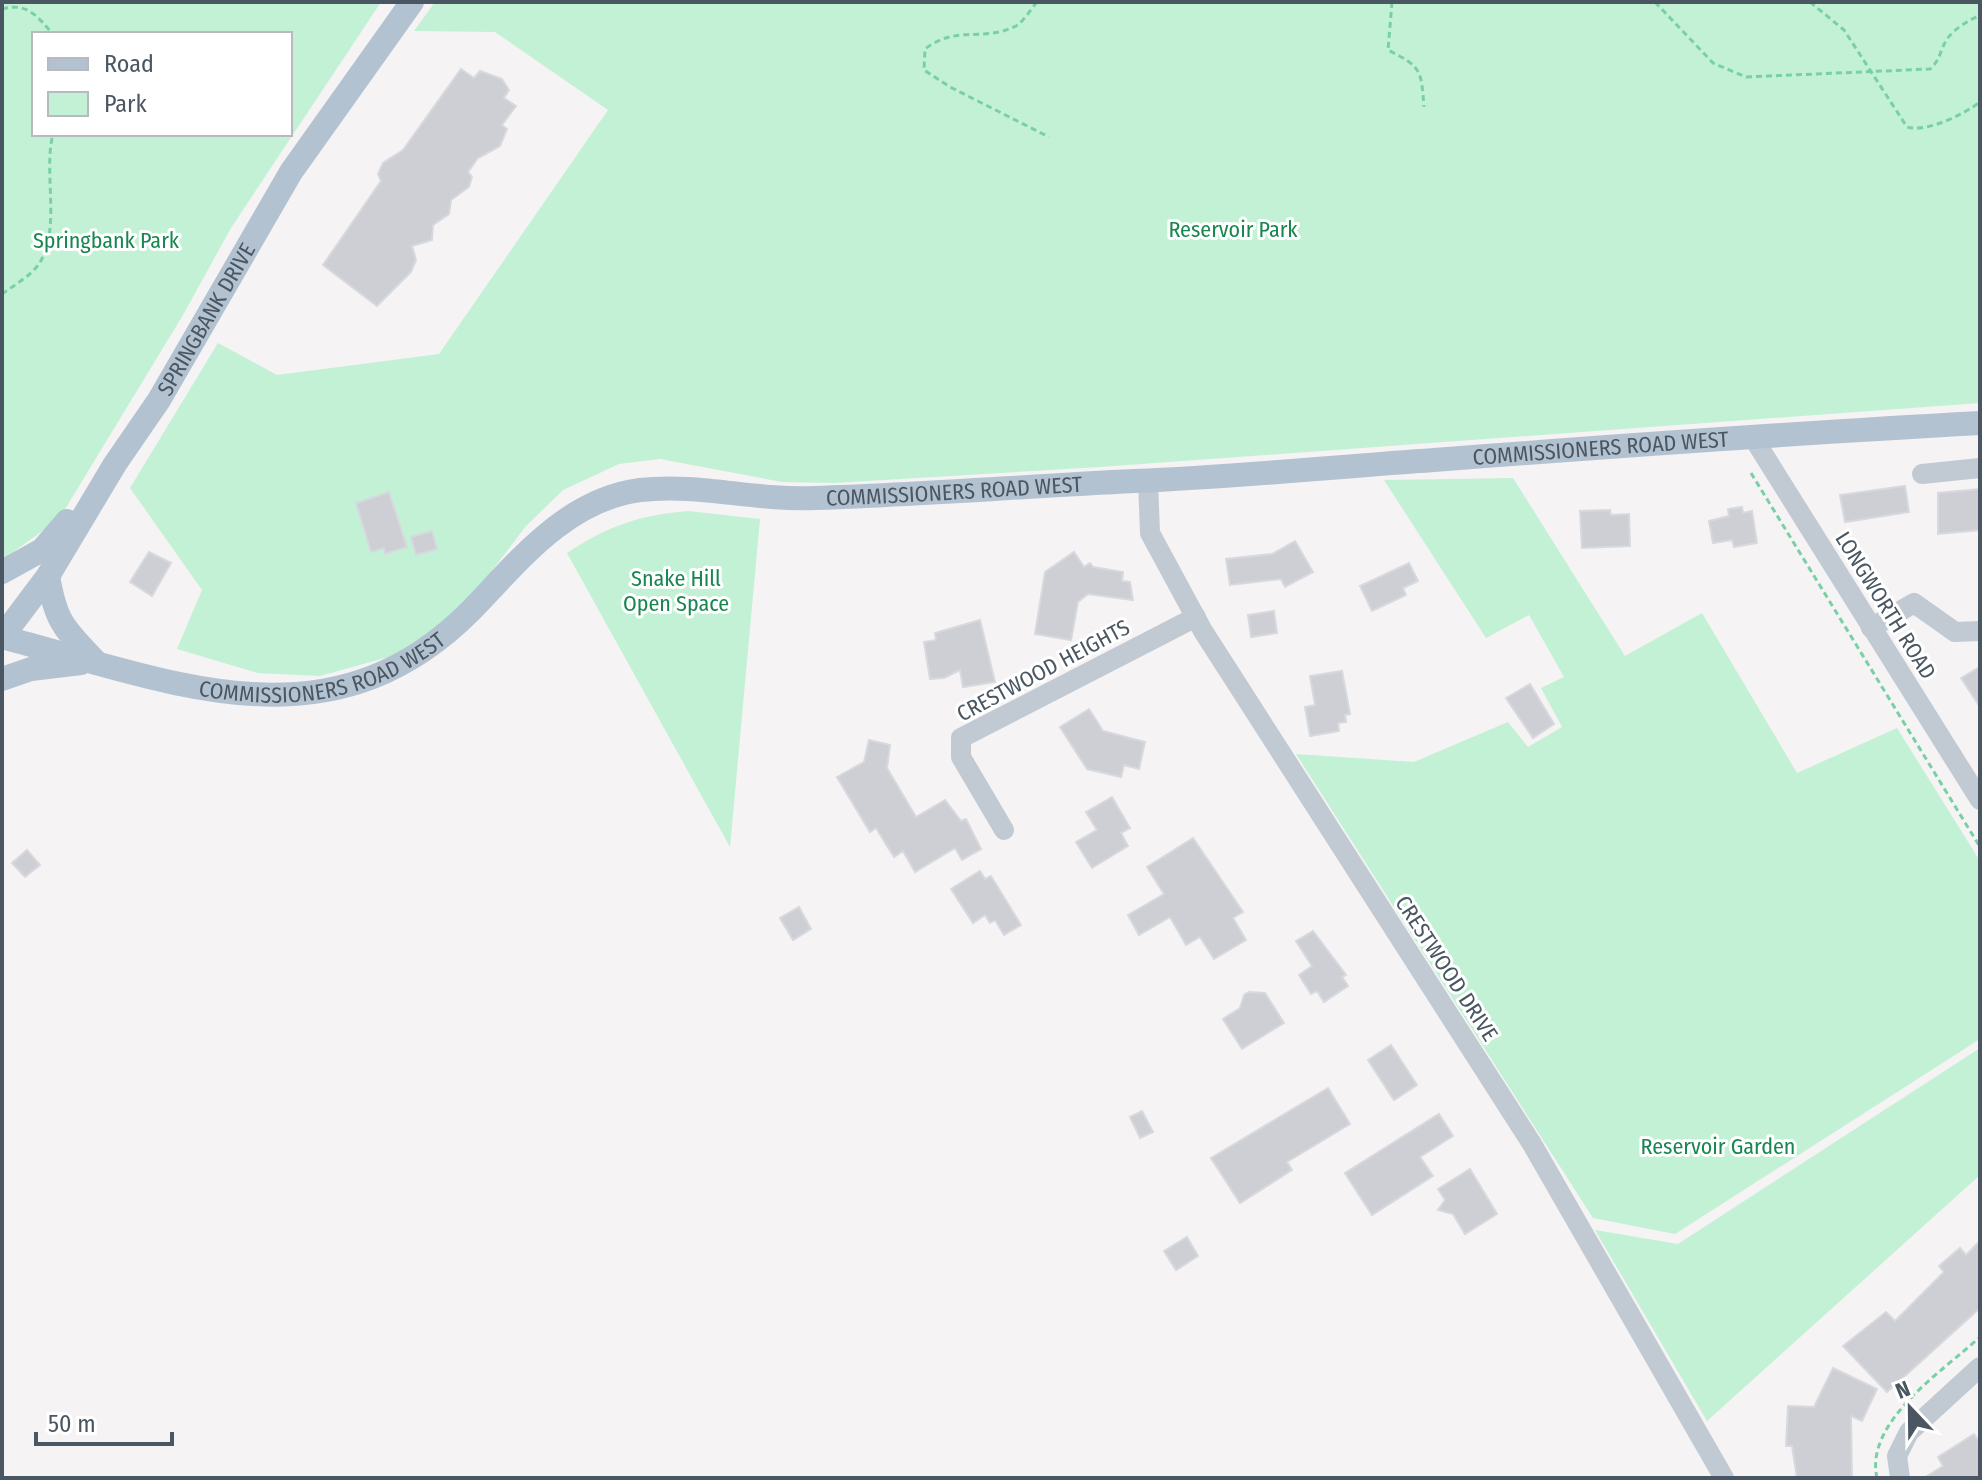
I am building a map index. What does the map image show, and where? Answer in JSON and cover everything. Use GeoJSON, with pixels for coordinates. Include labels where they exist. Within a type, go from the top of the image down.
{"type":"FeatureCollection","features":[{"type":"Feature","properties":{"kind":"main road","name":"SPRINGBANK DRIVE"},"geometry":{"type":"LineString","coordinates":[[2,637],[48,576],[115,464],[159,400],[291,172],[412,2]]}},
{"type":"Feature","properties":{"kind":"main road","name":"COMMISSIONERS ROAD WEST"},"geometry":{"type":"LineString","coordinates":[[2,637],[215,692],[287,698],[324,693],[387,672],[443,638],[534,543],[598,502],[633,491],[683,486],[809,499],[1148,481],[1752,436],[1980,423]]}},
{"type":"Feature","properties":{"kind":"main road"},"geometry":{"type":"LineString","coordinates":[[2,572],[42,550],[115,464]]}},
{"type":"Feature","properties":{"kind":"main road"},"geometry":{"type":"LineString","coordinates":[[48,576],[54,613],[60,624],[96,662]]}},
{"type":"Feature","properties":{"kind":"main road"},"geometry":{"type":"LineString","coordinates":[[2,679],[31,669],[96,662]]}},
{"type":"Feature","properties":{"kind":"street","name":"LONGWORTH ROAD"},"geometry":{"type":"LineString","coordinates":[[1752,436],[1980,800]]}},
{"type":"Feature","properties":{"kind":"street"},"geometry":{"type":"LineString","coordinates":[[1922,474],[1980,468]]}},
{"type":"Feature","properties":{"kind":"street","name":"CRESTWOOD DRIVE"},"geometry":{"type":"LineString","coordinates":[[1148,481],[1150,533],[1196,617],[1532,1144],[1724,1478]]}},
{"type":"Feature","properties":{"kind":"street"},"geometry":{"type":"LineString","coordinates":[[1871,628],[1914,603],[1955,632],[1980,631]]}},
{"type":"Feature","properties":{"kind":"street","name":"CRESTWOOD HEIGHTS"},"geometry":{"type":"LineString","coordinates":[[1004,830],[961,757],[961,738],[1196,617]]}},
{"type":"Feature","properties":{"kind":"street"},"geometry":{"type":"LineString","coordinates":[[1900,1478],[1897,1456],[1909,1432],[1980,1367]]}},
{"type":"Feature","properties":{"kind":"path"},"geometry":{"type":"LineString","coordinates":[[1037,2],[1018,25],[989,34],[943,35],[925,49],[924,70],[950,87],[1049,137]]}},
{"type":"Feature","properties":{"kind":"path"},"geometry":{"type":"LineString","coordinates":[[1392,2],[1388,50],[1416,65],[1421,75],[1424,107]]}},
{"type":"Feature","properties":{"kind":"path"},"geometry":{"type":"LineString","coordinates":[[1655,2],[1713,63],[1746,77],[1869,69],[1930,69],[1937,63],[1947,38],[1964,23],[1980,15]]}},
{"type":"Feature","properties":{"kind":"path"},"geometry":{"type":"LineString","coordinates":[[1810,2],[1844,30],[1907,127],[1918,130],[1952,115],[1963,114],[1980,102]]}},
{"type":"Feature","properties":{"kind":"path"},"geometry":{"type":"LineString","coordinates":[[2,9],[16,5],[31,10],[51,32]]}},
{"type":"Feature","properties":{"kind":"path"},"geometry":{"type":"LineString","coordinates":[[2,294],[34,270],[46,248],[52,214],[47,157],[52,136]]}},
{"type":"Feature","properties":{"kind":"path"},"geometry":{"type":"LineString","coordinates":[[1751,473],[1980,847]]}},
{"type":"Feature","properties":{"kind":"green space","name":"Springbank Park"},"geometry":{"type":"Polygon","coordinates":[[[2,2],[381,2],[231,228],[183,315],[59,519],[2,560],[2,2]]]}},
{"type":"Feature","properties":{"kind":"green space","name":"Reservoir Park"},"geometry":{"type":"Polygon","coordinates":[[[435,2],[1980,2],[1980,403],[1100,467],[834,483],[782,482],[660,459],[619,464],[563,490],[526,526],[456,618],[392,656],[320,676],[258,673],[177,649],[202,590],[130,488],[218,343],[277,375],[439,354],[608,110],[495,32],[414,31],[435,2]]]}},
{"type":"Feature","properties":{"kind":"green space","name":"Reservoir Garden"},"geometry":{"type":"Polygon","coordinates":[[[1513,478],[1625,656],[1702,613],[1797,773],[1897,728],[1980,861],[1980,1039],[1675,1234],[1593,1218],[1296,754],[1414,762],[1508,722],[1528,747],[1562,727],[1541,688],[1564,677],[1529,615],[1486,638],[1384,480],[1513,478]]]}},
{"type":"Feature","properties":{"kind":"green space","name":"Snake Hill Open Space"},"geometry":{"type":"Polygon","coordinates":[[[688,511],[760,519],[730,847],[567,553],[624,523],[688,511]]]}},
{"type":"Feature","properties":{"kind":"green space"},"geometry":{"type":"Polygon","coordinates":[[[1980,1048],[1980,1175],[1707,1421],[1595,1230],[1678,1244],[1980,1048]]]}},
{"type":"Feature","properties":{"kind":"building"},"geometry":{"type":"Polygon","coordinates":[[[461,69],[474,78],[480,71],[502,79],[509,90],[504,98],[516,106],[502,125],[507,129],[500,146],[478,158],[468,172],[472,177],[469,187],[451,200],[449,214],[433,225],[432,240],[412,246],[416,260],[411,272],[377,306],[323,265],[381,181],[378,174],[383,163],[403,150],[461,69]]]}},
{"type":"Feature","properties":{"kind":"building"},"geometry":{"type":"Polygon","coordinates":[[[1905,486],[1909,512],[1845,522],[1840,495],[1905,486]]]}},
{"type":"Feature","properties":{"kind":"building"},"geometry":{"type":"Polygon","coordinates":[[[1980,489],[1980,530],[1938,534],[1938,493],[1980,489]]]}},
{"type":"Feature","properties":{"kind":"building"},"geometry":{"type":"Polygon","coordinates":[[[389,492],[407,547],[385,554],[384,548],[371,552],[356,503],[389,492]]]}},
{"type":"Feature","properties":{"kind":"building"},"geometry":{"type":"Polygon","coordinates":[[[1742,507],[1743,513],[1752,511],[1757,543],[1734,547],[1732,540],[1713,543],[1709,521],[1729,516],[1728,509],[1742,507]]]}},
{"type":"Feature","properties":{"kind":"building"},"geometry":{"type":"Polygon","coordinates":[[[1610,510],[1611,515],[1629,514],[1630,546],[1582,548],[1580,511],[1610,510]]]}},
{"type":"Feature","properties":{"kind":"building"},"geometry":{"type":"Polygon","coordinates":[[[432,531],[437,549],[416,555],[411,537],[432,531]]]}},
{"type":"Feature","properties":{"kind":"building"},"geometry":{"type":"Polygon","coordinates":[[[1295,541],[1313,572],[1285,587],[1281,579],[1230,585],[1226,559],[1272,554],[1295,541]]]}},
{"type":"Feature","properties":{"kind":"building"},"geometry":{"type":"Polygon","coordinates":[[[149,552],[171,563],[152,596],[130,582],[149,552]]]}},
{"type":"Feature","properties":{"kind":"building"},"geometry":{"type":"Polygon","coordinates":[[[1074,552],[1084,567],[1090,563],[1093,567],[1123,572],[1122,581],[1130,582],[1133,600],[1088,594],[1078,602],[1071,640],[1035,634],[1045,572],[1074,552]]]}},
{"type":"Feature","properties":{"kind":"building"},"geometry":{"type":"Polygon","coordinates":[[[1409,563],[1418,581],[1403,588],[1406,595],[1372,611],[1360,586],[1409,563]]]}},
{"type":"Feature","properties":{"kind":"building"},"geometry":{"type":"Polygon","coordinates":[[[1274,611],[1277,633],[1251,637],[1248,615],[1274,611]]]}},
{"type":"Feature","properties":{"kind":"building"},"geometry":{"type":"Polygon","coordinates":[[[980,620],[995,682],[963,687],[960,670],[944,678],[930,679],[924,642],[936,640],[935,633],[980,620]]]}},
{"type":"Feature","properties":{"kind":"building"},"geometry":{"type":"Polygon","coordinates":[[[1980,667],[1980,707],[1961,678],[1980,667]]]}},
{"type":"Feature","properties":{"kind":"building"},"geometry":{"type":"Polygon","coordinates":[[[1342,671],[1350,714],[1345,715],[1346,722],[1338,723],[1339,731],[1310,736],[1305,707],[1315,705],[1310,676],[1342,671]]]}},
{"type":"Feature","properties":{"kind":"building"},"geometry":{"type":"Polygon","coordinates":[[[1530,684],[1554,724],[1533,738],[1506,698],[1530,684]]]}},
{"type":"Feature","properties":{"kind":"building"},"geometry":{"type":"Polygon","coordinates":[[[1089,709],[1103,731],[1145,742],[1139,769],[1124,765],[1121,777],[1087,769],[1060,727],[1089,709]]]}},
{"type":"Feature","properties":{"kind":"building"},"geometry":{"type":"Polygon","coordinates":[[[869,740],[890,745],[887,768],[916,817],[945,800],[961,821],[966,819],[981,849],[962,860],[955,848],[915,872],[903,851],[894,857],[876,828],[870,832],[837,777],[864,762],[869,740]]]}},
{"type":"Feature","properties":{"kind":"building"},"geometry":{"type":"Polygon","coordinates":[[[1112,797],[1130,828],[1121,833],[1128,846],[1092,868],[1076,842],[1097,830],[1086,812],[1112,797]]]}},
{"type":"Feature","properties":{"kind":"building"},"geometry":{"type":"Polygon","coordinates":[[[1193,838],[1243,912],[1233,918],[1246,940],[1214,959],[1200,937],[1186,945],[1170,917],[1139,935],[1128,915],[1164,894],[1147,867],[1193,838]]]}},
{"type":"Feature","properties":{"kind":"building"},"geometry":{"type":"Polygon","coordinates":[[[27,850],[40,865],[25,877],[12,863],[27,850]]]}},
{"type":"Feature","properties":{"kind":"building"},"geometry":{"type":"Polygon","coordinates":[[[980,871],[985,879],[991,876],[1021,925],[1004,935],[995,920],[990,923],[985,915],[973,923],[951,889],[980,871]]]}},
{"type":"Feature","properties":{"kind":"building"},"geometry":{"type":"Polygon","coordinates":[[[799,907],[811,929],[793,940],[780,918],[799,907]]]}},
{"type":"Feature","properties":{"kind":"building"},"geometry":{"type":"Polygon","coordinates":[[[1313,931],[1346,975],[1342,977],[1348,986],[1324,1002],[1317,991],[1311,994],[1299,975],[1312,966],[1296,941],[1313,931]]]}},
{"type":"Feature","properties":{"kind":"building"},"geometry":{"type":"Polygon","coordinates":[[[1249,992],[1265,993],[1284,1023],[1242,1049],[1223,1019],[1240,1008],[1244,995],[1249,992]]]}},
{"type":"Feature","properties":{"kind":"building"},"geometry":{"type":"Polygon","coordinates":[[[1391,1045],[1417,1085],[1394,1100],[1368,1060],[1391,1045]]]}},
{"type":"Feature","properties":{"kind":"building"},"geometry":{"type":"Polygon","coordinates":[[[1328,1088],[1350,1124],[1287,1162],[1292,1170],[1240,1203],[1211,1158],[1328,1088]]]}},
{"type":"Feature","properties":{"kind":"building"},"geometry":{"type":"Polygon","coordinates":[[[1142,1111],[1153,1132],[1140,1138],[1130,1117],[1142,1111]]]}},
{"type":"Feature","properties":{"kind":"building"},"geometry":{"type":"Polygon","coordinates":[[[1439,1114],[1453,1136],[1420,1157],[1433,1176],[1372,1215],[1345,1173],[1439,1114]]]}},
{"type":"Feature","properties":{"kind":"building"},"geometry":{"type":"Polygon","coordinates":[[[1470,1169],[1497,1214],[1465,1234],[1453,1214],[1438,1210],[1445,1200],[1438,1189],[1470,1169]]]}},
{"type":"Feature","properties":{"kind":"building"},"geometry":{"type":"Polygon","coordinates":[[[1187,1237],[1198,1256],[1176,1270],[1164,1251],[1187,1237]]]}},
{"type":"Feature","properties":{"kind":"building"},"geometry":{"type":"Polygon","coordinates":[[[1980,1241],[1980,1308],[1887,1392],[1843,1346],[1886,1312],[1895,1321],[1944,1272],[1939,1266],[1960,1248],[1966,1255],[1980,1241]]]}},
{"type":"Feature","properties":{"kind":"building"},"geometry":{"type":"Polygon","coordinates":[[[1833,1368],[1877,1389],[1862,1421],[1851,1416],[1852,1478],[1797,1478],[1792,1446],[1786,1446],[1788,1406],[1814,1407],[1833,1368]]]}},
{"type":"Feature","properties":{"kind":"building"},"geometry":{"type":"Polygon","coordinates":[[[1974,1434],[1980,1443],[1980,1478],[1924,1478],[1943,1466],[1938,1457],[1974,1434]]]}}]}
